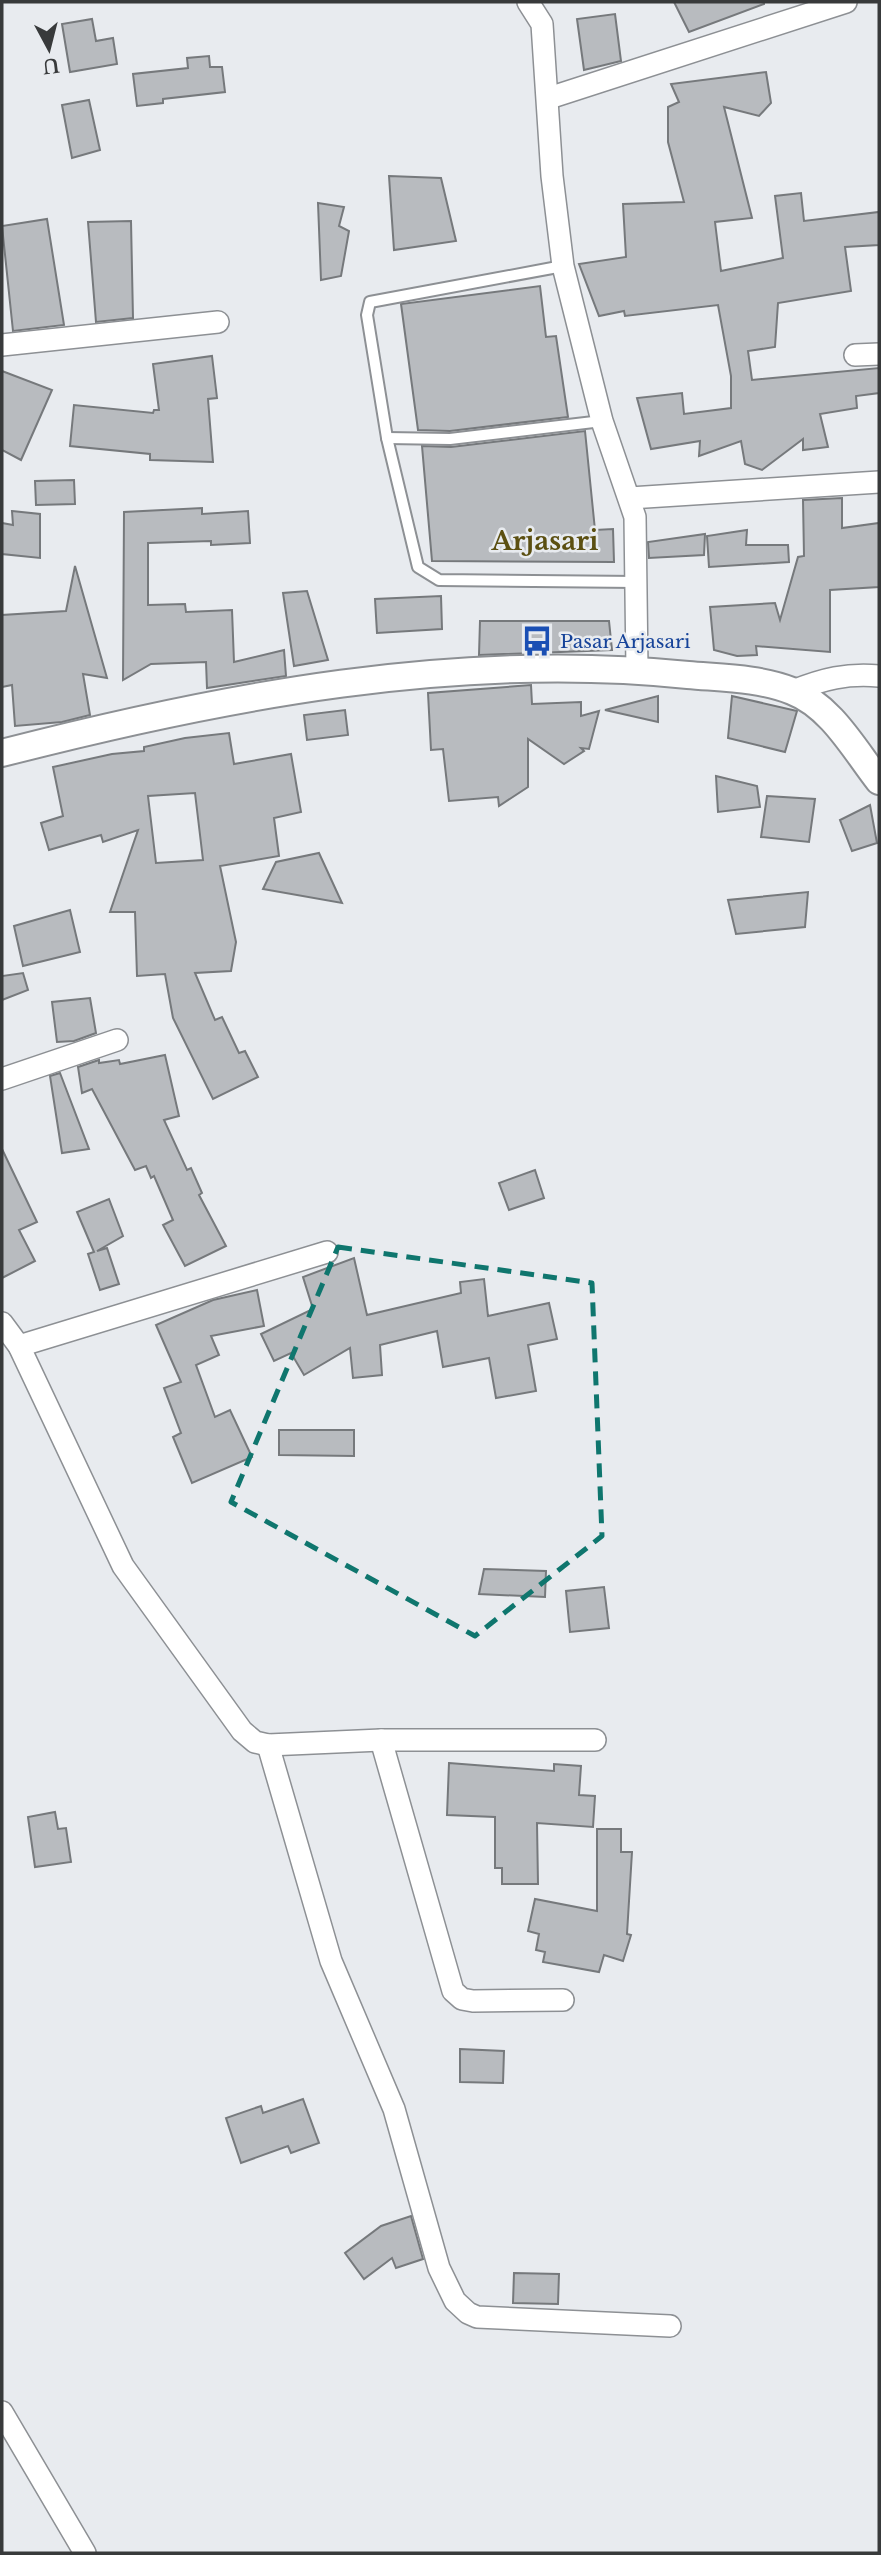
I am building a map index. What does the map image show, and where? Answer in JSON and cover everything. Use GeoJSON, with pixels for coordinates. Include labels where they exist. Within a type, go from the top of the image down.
{"type":"FeatureCollection","features":[{"type":"Feature","properties":{"kind":"street"},"geometry":{"type":"LineString","coordinates":[[528,2],[542,24],[549,98],[552,176],[563,266],[602,421],[635,517],[638,582],[637,669]]}},
{"type":"Feature","properties":{"kind":"street"},"geometry":{"type":"LineString","coordinates":[[542,24],[552,2]]}},
{"type":"Feature","properties":{"kind":"street"},"geometry":{"type":"LineString","coordinates":[[549,98],[846,2]]}},
{"type":"Feature","properties":{"kind":"street"},"geometry":{"type":"LineString","coordinates":[[2,345],[218,322]]}},
{"type":"Feature","properties":{"kind":"street"},"geometry":{"type":"LineString","coordinates":[[855,355],[879,354]]}},
{"type":"Feature","properties":{"kind":"street"},"geometry":{"type":"LineString","coordinates":[[630,498],[879,482]]}},
{"type":"Feature","properties":{"kind":"street"},"geometry":{"type":"LineString","coordinates":[[2,753],[101,727],[246,699],[440,671],[637,669],[758,682],[793,691],[824,710],[879,781]]}},
{"type":"Feature","properties":{"kind":"street"},"geometry":{"type":"LineString","coordinates":[[793,691],[827,677],[853,674],[879,676]]}},
{"type":"Feature","properties":{"kind":"street"},"geometry":{"type":"LineString","coordinates":[[2,1079],[117,1040]]}},
{"type":"Feature","properties":{"kind":"street"},"geometry":{"type":"LineString","coordinates":[[19,1346],[327,1252]]}},
{"type":"Feature","properties":{"kind":"street"},"geometry":{"type":"LineString","coordinates":[[2,1323],[19,1346],[123,1566],[235,1723],[255,1742],[268,1745],[381,1740],[595,1740]]}},
{"type":"Feature","properties":{"kind":"street"},"geometry":{"type":"LineString","coordinates":[[381,1740],[453,1991],[462,1998],[473,2001],[563,2000]]}},
{"type":"Feature","properties":{"kind":"street"},"geometry":{"type":"LineString","coordinates":[[268,1745],[331,1961],[394,2109],[439,2267],[455,2301],[468,2313],[477,2316],[670,2326]]}},
{"type":"Feature","properties":{"kind":"street"},"geometry":{"type":"LineString","coordinates":[[2,2412],[85,2553]]}},
{"type":"Feature","properties":{"kind":"lane"},"geometry":{"type":"LineString","coordinates":[[563,266],[370,302],[367,315],[387,438],[418,567],[428,575],[439,580],[638,582]]}},
{"type":"Feature","properties":{"kind":"lane"},"geometry":{"type":"LineString","coordinates":[[387,438],[450,439],[602,421]]}},
{"type":"Feature","properties":{"kind":"highlighted area"},"geometry":{"type":"Polygon","coordinates":[[[338,1247],[592,1283],[602,1536],[475,1636],[231,1502],[338,1247]]]}},
{"type":"Feature","properties":{"kind":"building"},"geometry":{"type":"Polygon","coordinates":[[[674,2],[764,2],[764,4],[689,32],[674,2]]]}},
{"type":"Feature","properties":{"kind":"building"},"geometry":{"type":"Polygon","coordinates":[[[615,14],[621,61],[584,70],[577,19],[615,14]]]}},
{"type":"Feature","properties":{"kind":"building"},"geometry":{"type":"Polygon","coordinates":[[[92,19],[96,41],[113,38],[117,64],[70,72],[62,24],[92,19]]]}},
{"type":"Feature","properties":{"kind":"building"},"geometry":{"type":"Polygon","coordinates":[[[209,56],[210,67],[222,67],[225,92],[163,99],[163,103],[137,106],[133,74],[188,68],[187,58],[209,56]]]}},
{"type":"Feature","properties":{"kind":"building"},"geometry":{"type":"Polygon","coordinates":[[[766,72],[771,103],[759,116],[724,107],[752,218],[715,222],[721,271],[783,258],[775,196],[801,193],[804,221],[879,212],[879,245],[845,247],[851,291],[778,303],[775,347],[748,351],[752,380],[879,368],[879,393],[856,396],[857,408],[820,414],[828,447],[803,450],[803,439],[762,470],[745,464],[741,441],[699,456],[700,441],[651,449],[637,398],[682,393],[684,414],[731,408],[731,376],[718,305],[625,316],[624,311],[599,316],[579,264],[626,257],[623,204],[684,202],[668,142],[668,107],[679,102],[671,84],[766,72]]]}},
{"type":"Feature","properties":{"kind":"building"},"geometry":{"type":"Polygon","coordinates":[[[89,100],[100,150],[72,158],[62,105],[89,100]]]}},
{"type":"Feature","properties":{"kind":"building"},"geometry":{"type":"Polygon","coordinates":[[[389,176],[441,178],[456,241],[394,250],[389,176]]]}},
{"type":"Feature","properties":{"kind":"building"},"geometry":{"type":"Polygon","coordinates":[[[318,203],[344,207],[339,226],[349,231],[341,276],[321,280],[318,203]]]}},
{"type":"Feature","properties":{"kind":"building"},"geometry":{"type":"Polygon","coordinates":[[[47,219],[64,325],[13,331],[2,226],[47,219]]]}},
{"type":"Feature","properties":{"kind":"building"},"geometry":{"type":"Polygon","coordinates":[[[131,221],[133,318],[96,322],[88,222],[131,221]]]}},
{"type":"Feature","properties":{"kind":"building"},"geometry":{"type":"Polygon","coordinates":[[[540,286],[546,337],[556,336],[568,417],[450,431],[418,430],[401,304],[540,286]]]}},
{"type":"Feature","properties":{"kind":"building"},"geometry":{"type":"Polygon","coordinates":[[[212,356],[217,398],[208,399],[213,462],[150,460],[150,454],[70,446],[74,405],[153,413],[154,410],[159,410],[153,364],[212,356]]]}},
{"type":"Feature","properties":{"kind":"building"},"geometry":{"type":"Polygon","coordinates":[[[2,371],[52,390],[21,460],[2,450],[2,371]]]}},
{"type":"Feature","properties":{"kind":"building"},"geometry":{"type":"Polygon","coordinates":[[[585,431],[595,530],[613,529],[614,562],[432,561],[422,446],[451,447],[585,431]]]}},
{"type":"Feature","properties":{"kind":"building"},"geometry":{"type":"Polygon","coordinates":[[[74,480],[75,504],[36,505],[35,481],[74,480]]]}},
{"type":"Feature","properties":{"kind":"building"},"geometry":{"type":"Polygon","coordinates":[[[842,498],[842,528],[879,523],[879,587],[830,590],[830,652],[756,646],[757,655],[737,656],[714,650],[710,607],[775,603],[780,620],[798,557],[804,556],[803,500],[842,498]]]}},
{"type":"Feature","properties":{"kind":"building"},"geometry":{"type":"Polygon","coordinates":[[[202,508],[202,514],[248,511],[250,543],[148,543],[148,605],[185,604],[186,612],[232,610],[234,662],[284,650],[286,676],[207,688],[206,662],[151,664],[123,680],[124,512],[202,508]]]}},
{"type":"Feature","properties":{"kind":"building"},"geometry":{"type":"Polygon","coordinates":[[[12,511],[40,514],[40,558],[2,554],[2,523],[13,525],[12,511]]]}},
{"type":"Feature","properties":{"kind":"building"},"geometry":{"type":"Polygon","coordinates":[[[747,530],[746,545],[788,545],[789,562],[709,567],[707,536],[747,530]]]}},
{"type":"Feature","properties":{"kind":"building"},"geometry":{"type":"Polygon","coordinates":[[[705,534],[704,555],[649,558],[648,542],[705,534]]]}},
{"type":"Feature","properties":{"kind":"building"},"geometry":{"type":"Polygon","coordinates":[[[75,566],[107,678],[83,674],[90,715],[62,722],[15,726],[12,685],[2,687],[2,615],[66,611],[75,566]]]}},
{"type":"Feature","properties":{"kind":"building"},"geometry":{"type":"Polygon","coordinates":[[[307,591],[328,660],[294,666],[283,593],[307,591]]]}},
{"type":"Feature","properties":{"kind":"building"},"geometry":{"type":"Polygon","coordinates":[[[441,596],[442,629],[377,633],[375,599],[441,596]]]}},
{"type":"Feature","properties":{"kind":"building"},"geometry":{"type":"Polygon","coordinates":[[[480,621],[609,621],[612,650],[479,655],[480,621]]]}},
{"type":"Feature","properties":{"kind":"building"},"geometry":{"type":"Polygon","coordinates":[[[531,685],[532,704],[581,702],[581,716],[599,711],[589,749],[581,748],[584,751],[564,764],[528,739],[528,787],[499,806],[498,797],[449,801],[443,749],[431,750],[428,693],[531,685]]]}},
{"type":"Feature","properties":{"kind":"building"},"geometry":{"type":"Polygon","coordinates":[[[658,696],[658,722],[605,710],[658,696]]]}},
{"type":"Feature","properties":{"kind":"building"},"geometry":{"type":"Polygon","coordinates":[[[732,696],[797,711],[785,752],[728,738],[732,696]]]}},
{"type":"Feature","properties":{"kind":"building"},"geometry":{"type":"Polygon","coordinates":[[[345,710],[348,735],[307,740],[304,715],[345,710]]]}},
{"type":"Feature","properties":{"kind":"building"},"geometry":{"type":"Polygon","coordinates":[[[229,733],[234,764],[291,754],[301,812],[274,818],[279,856],[220,866],[236,942],[231,971],[195,973],[215,1020],[222,1017],[239,1053],[245,1051],[258,1077],[213,1099],[173,1018],[165,974],[137,976],[135,912],[110,912],[138,830],[103,842],[101,835],[49,850],[41,823],[63,816],[53,767],[112,754],[144,751],[144,747],[185,738],[229,733]],[[195,793],[148,796],[156,863],[203,860],[195,793]]]}},
{"type":"Feature","properties":{"kind":"building"},"geometry":{"type":"Polygon","coordinates":[[[716,776],[757,786],[760,807],[718,812],[716,776]]]}},
{"type":"Feature","properties":{"kind":"building"},"geometry":{"type":"Polygon","coordinates":[[[767,796],[815,799],[809,842],[761,837],[767,796]]]}},
{"type":"Feature","properties":{"kind":"building"},"geometry":{"type":"Polygon","coordinates":[[[870,805],[877,843],[852,851],[840,820],[870,805]]]}},
{"type":"Feature","properties":{"kind":"building"},"geometry":{"type":"Polygon","coordinates":[[[319,853],[342,903],[263,889],[276,862],[319,853]]]}},
{"type":"Feature","properties":{"kind":"building"},"geometry":{"type":"Polygon","coordinates":[[[808,892],[805,927],[736,934],[728,900],[808,892]]]}},
{"type":"Feature","properties":{"kind":"building"},"geometry":{"type":"Polygon","coordinates":[[[70,910],[80,952],[23,966],[14,926],[70,910]]]}},
{"type":"Feature","properties":{"kind":"building"},"geometry":{"type":"Polygon","coordinates":[[[23,973],[28,990],[2,1000],[2,976],[23,973]]]}},
{"type":"Feature","properties":{"kind":"building"},"geometry":{"type":"Polygon","coordinates":[[[90,998],[96,1033],[74,1041],[57,1042],[52,1002],[90,998]]]}},
{"type":"Feature","properties":{"kind":"building"},"geometry":{"type":"Polygon","coordinates":[[[165,1055],[179,1116],[164,1120],[187,1170],[191,1168],[202,1193],[199,1195],[226,1246],[185,1266],[163,1225],[173,1220],[154,1176],[151,1178],[146,1166],[135,1170],[92,1089],[82,1093],[78,1067],[99,1060],[99,1063],[119,1060],[120,1064],[165,1055]]]}},
{"type":"Feature","properties":{"kind":"building"},"geometry":{"type":"Polygon","coordinates":[[[60,1073],[89,1149],[62,1153],[50,1076],[60,1073]]]}},
{"type":"Feature","properties":{"kind":"building"},"geometry":{"type":"Polygon","coordinates":[[[2,1149],[37,1222],[19,1230],[35,1261],[2,1278],[2,1149]]]}},
{"type":"Feature","properties":{"kind":"building"},"geometry":{"type":"Polygon","coordinates":[[[535,1170],[544,1198],[509,1210],[499,1183],[535,1170]]]}},
{"type":"Feature","properties":{"kind":"building"},"geometry":{"type":"Polygon","coordinates":[[[109,1199],[123,1236],[97,1251],[107,1248],[119,1284],[100,1290],[88,1254],[94,1252],[77,1212],[109,1199]]]}},
{"type":"Feature","properties":{"kind":"building"},"geometry":{"type":"Polygon","coordinates":[[[354,1258],[367,1315],[461,1293],[460,1282],[484,1279],[488,1316],[549,1303],[557,1339],[528,1345],[536,1391],[496,1398],[489,1358],[443,1367],[437,1331],[380,1345],[382,1375],[353,1378],[350,1348],[304,1375],[291,1353],[274,1361],[261,1334],[313,1309],[303,1277],[354,1258]]]}},
{"type":"Feature","properties":{"kind":"building"},"geometry":{"type":"Polygon","coordinates":[[[257,1290],[264,1326],[211,1336],[219,1355],[196,1365],[215,1417],[230,1410],[252,1457],[192,1483],[173,1437],[181,1433],[164,1388],[181,1382],[156,1325],[213,1300],[257,1290]]]}},
{"type":"Feature","properties":{"kind":"building"},"geometry":{"type":"Polygon","coordinates":[[[279,1430],[354,1430],[354,1456],[279,1455],[279,1430]]]}},
{"type":"Feature","properties":{"kind":"building"},"geometry":{"type":"Polygon","coordinates":[[[484,1569],[546,1571],[545,1597],[479,1594],[484,1569]]]}},
{"type":"Feature","properties":{"kind":"building"},"geometry":{"type":"Polygon","coordinates":[[[604,1587],[609,1628],[570,1632],[566,1591],[604,1587]]]}},
{"type":"Feature","properties":{"kind":"building"},"geometry":{"type":"Polygon","coordinates":[[[449,1763],[554,1771],[554,1764],[581,1766],[579,1795],[595,1796],[593,1827],[537,1823],[538,1884],[502,1884],[502,1868],[495,1868],[495,1817],[447,1815],[449,1763]]]}},
{"type":"Feature","properties":{"kind":"building"},"geometry":{"type":"Polygon","coordinates":[[[55,1812],[58,1829],[66,1828],[71,1862],[35,1867],[28,1817],[55,1812]]]}},
{"type":"Feature","properties":{"kind":"building"},"geometry":{"type":"Polygon","coordinates":[[[597,1829],[621,1829],[621,1852],[632,1852],[627,1934],[631,1935],[623,1961],[604,1955],[599,1972],[543,1962],[545,1952],[536,1950],[539,1934],[528,1931],[535,1899],[597,1911],[597,1829]]]}},
{"type":"Feature","properties":{"kind":"building"},"geometry":{"type":"Polygon","coordinates":[[[460,2049],[504,2051],[503,2083],[460,2082],[460,2049]]]}},
{"type":"Feature","properties":{"kind":"building"},"geometry":{"type":"Polygon","coordinates":[[[303,2099],[319,2143],[291,2153],[288,2146],[241,2163],[226,2118],[261,2106],[263,2113],[303,2099]]]}},
{"type":"Feature","properties":{"kind":"building"},"geometry":{"type":"Polygon","coordinates":[[[411,2216],[423,2259],[396,2268],[392,2258],[364,2279],[345,2253],[381,2226],[411,2216]]]}},
{"type":"Feature","properties":{"kind":"building"},"geometry":{"type":"Polygon","coordinates":[[[514,2273],[559,2274],[558,2304],[513,2303],[514,2273]]]}},
{"type":"Feature","properties":{"kind":"place","name":"Pasar Arjasari"},"geometry":{"type":"Point","coordinates":[537,641]}},
{"type":"Feature","properties":{"kind":"district","name":"Arjasari"},"geometry":{"type":"Point","coordinates":[545,541]}}]}
